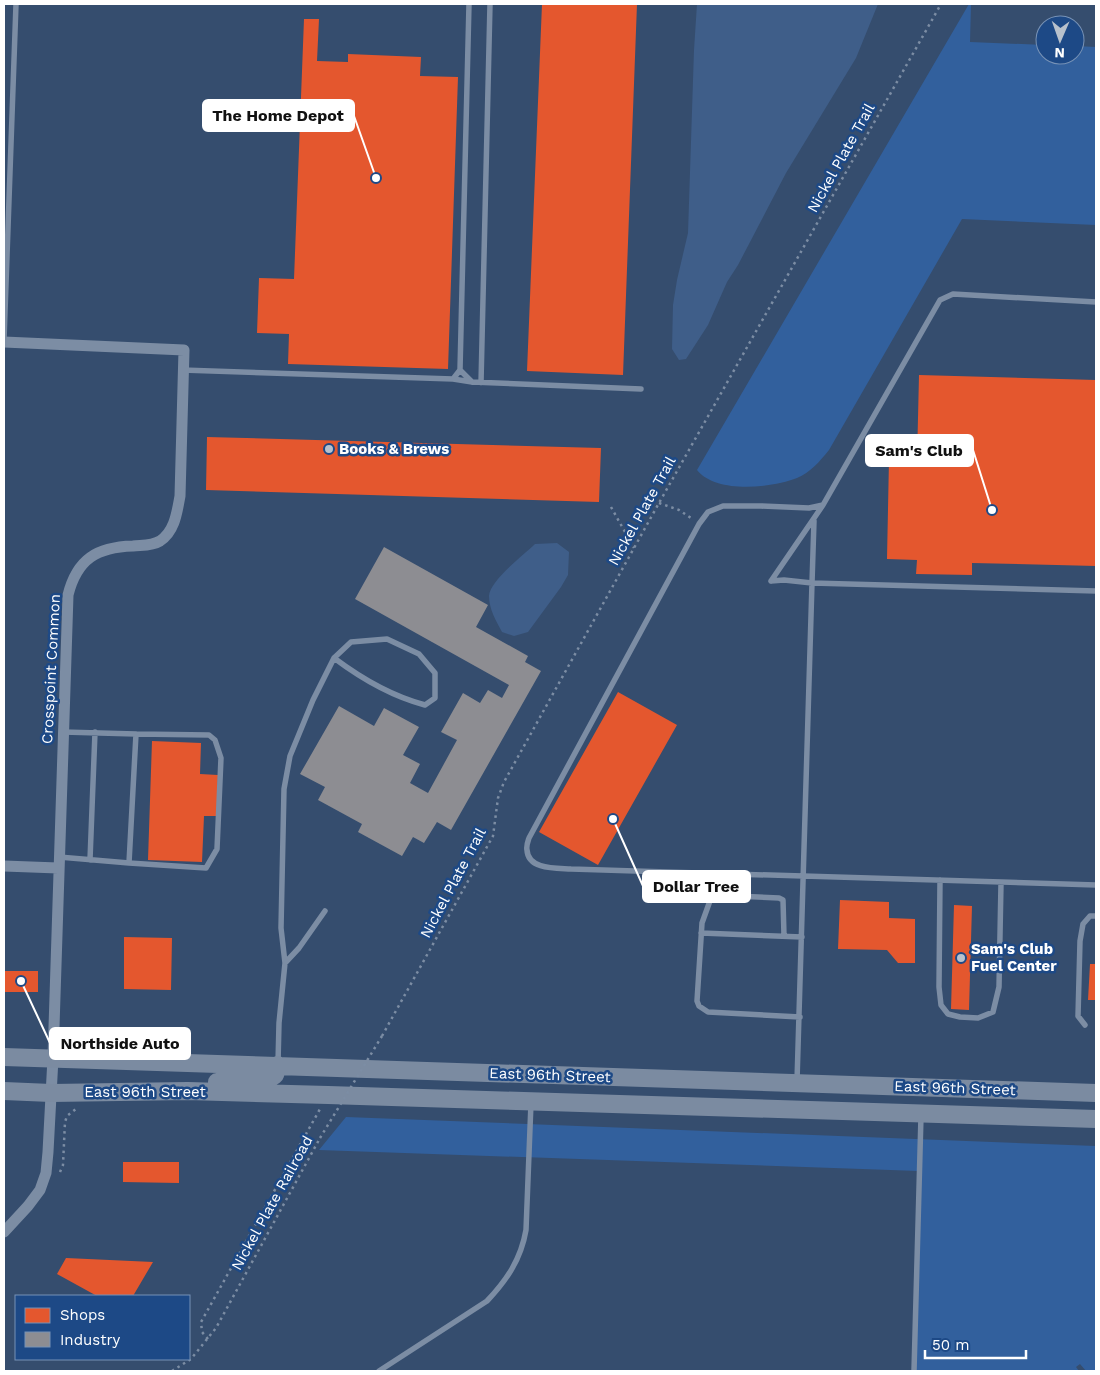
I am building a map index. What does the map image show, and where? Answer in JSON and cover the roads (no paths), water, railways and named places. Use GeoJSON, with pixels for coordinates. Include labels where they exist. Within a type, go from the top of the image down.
{"type":"FeatureCollection","features":[{"type":"Feature","properties":{"kind":"main road","name":"East 96th Street"},"geometry":{"type":"LineString","coordinates":[[4,1057],[1096,1093]]}},
{"type":"Feature","properties":{"kind":"main road"},"geometry":{"type":"LineString","coordinates":[[188,1091],[214,1082],[269,1079],[275,1075],[278,1065]]}},
{"type":"Feature","properties":{"kind":"main road"},"geometry":{"type":"LineString","coordinates":[[531,1101],[533,1090],[539,1086],[629,1088],[688,1079]]}},
{"type":"Feature","properties":{"kind":"main road","name":"East 96th Street"},"geometry":{"type":"LineString","coordinates":[[4,1091],[51,1093],[188,1091],[1096,1119]]}},
{"type":"Feature","properties":{"kind":"street","name":"Crosspoint Common"},"geometry":{"type":"LineString","coordinates":[[4,341],[184,350],[180,496],[176,519],[168,532],[159,541],[148,545],[117,547],[96,553],[80,567],[68,595],[54,1058],[48,1152],[40,1190],[4,1232]]}},
{"type":"Feature","properties":{"kind":"street"},"geometry":{"type":"LineString","coordinates":[[4,866],[59,863]]}},
{"type":"Feature","properties":{"kind":"lane"},"geometry":{"type":"LineString","coordinates":[[4,341],[16,4]]}},
{"type":"Feature","properties":{"kind":"lane"},"geometry":{"type":"LineString","coordinates":[[453,379],[460,370],[469,4]]}},
{"type":"Feature","properties":{"kind":"lane"},"geometry":{"type":"LineString","coordinates":[[481,383],[490,4]]}},
{"type":"Feature","properties":{"kind":"lane"},"geometry":{"type":"LineString","coordinates":[[1096,302],[953,294],[940,300],[824,505],[771,581],[1096,591]]}},
{"type":"Feature","properties":{"kind":"lane"},"geometry":{"type":"LineString","coordinates":[[182,370],[453,379],[481,383],[641,389]]}},
{"type":"Feature","properties":{"kind":"lane"},"geometry":{"type":"LineString","coordinates":[[460,370],[472,382]]}},
{"type":"Feature","properties":{"kind":"lane"},"geometry":{"type":"LineString","coordinates":[[824,505],[809,508],[723,506],[708,512],[699,524],[529,838],[526,851],[533,862],[545,868],[1096,885]]}},
{"type":"Feature","properties":{"kind":"lane"},"geometry":{"type":"LineString","coordinates":[[797,1083],[814,521]]}},
{"type":"Feature","properties":{"kind":"lane"},"geometry":{"type":"LineString","coordinates":[[278,1065],[279,1024],[285,962],[282,928],[284,789],[290,756],[313,700],[334,658],[351,642],[387,639],[419,654],[435,673],[435,698],[425,705],[404,700],[354,673],[334,658]]}},
{"type":"Feature","properties":{"kind":"lane"},"geometry":{"type":"LineString","coordinates":[[59,863],[90,860],[206,868],[217,849],[221,758],[215,740],[209,735],[63,732]]}},
{"type":"Feature","properties":{"kind":"lane"},"geometry":{"type":"LineString","coordinates":[[90,860],[95,732]]}},
{"type":"Feature","properties":{"kind":"lane"},"geometry":{"type":"LineString","coordinates":[[129,864],[136,734]]}},
{"type":"Feature","properties":{"kind":"lane"},"geometry":{"type":"LineString","coordinates":[[715,873],[711,895],[702,923],[697,1001],[699,1006],[708,1012],[800,1017]]}},
{"type":"Feature","properties":{"kind":"lane"},"geometry":{"type":"LineString","coordinates":[[940,880],[939,987],[941,1005],[948,1014],[978,1018],[993,1012],[999,988],[1001,882]]}},
{"type":"Feature","properties":{"kind":"lane"},"geometry":{"type":"LineString","coordinates":[[711,895],[779,898],[783,900],[784,936]]}},
{"type":"Feature","properties":{"kind":"lane"},"geometry":{"type":"LineString","coordinates":[[285,962],[299,948],[325,911]]}},
{"type":"Feature","properties":{"kind":"lane"},"geometry":{"type":"LineString","coordinates":[[1085,1025],[1078,1016],[1080,942],[1083,924],[1090,916],[1096,916]]}},
{"type":"Feature","properties":{"kind":"lane"},"geometry":{"type":"LineString","coordinates":[[701,933],[802,937]]}},
{"type":"Feature","properties":{"kind":"lane"},"geometry":{"type":"LineString","coordinates":[[379,1371],[487,1301],[502,1286],[514,1267],[526,1230],[531,1101]]}},
{"type":"Feature","properties":{"kind":"lane"},"geometry":{"type":"LineString","coordinates":[[914,1371],[921,1113]]}},
{"type":"Feature","properties":{"kind":"place","name":"The Home Depot"},"geometry":{"type":"Point","coordinates":[376,178]}},
{"type":"Feature","properties":{"kind":"place","name":"Books & Brews"},"geometry":{"type":"Point","coordinates":[329,449]}},
{"type":"Feature","properties":{"kind":"place","name":"Sam's Club"},"geometry":{"type":"Point","coordinates":[992,510]}},
{"type":"Feature","properties":{"kind":"place","name":"Dollar Tree"},"geometry":{"type":"Point","coordinates":[613,819]}},
{"type":"Feature","properties":{"kind":"place","name":"Sam's Club Fuel Center"},"geometry":{"type":"Point","coordinates":[961,958]}},
{"type":"Feature","properties":{"kind":"place","name":"Northside Auto"},"geometry":{"type":"Point","coordinates":[21,981]}}]}
